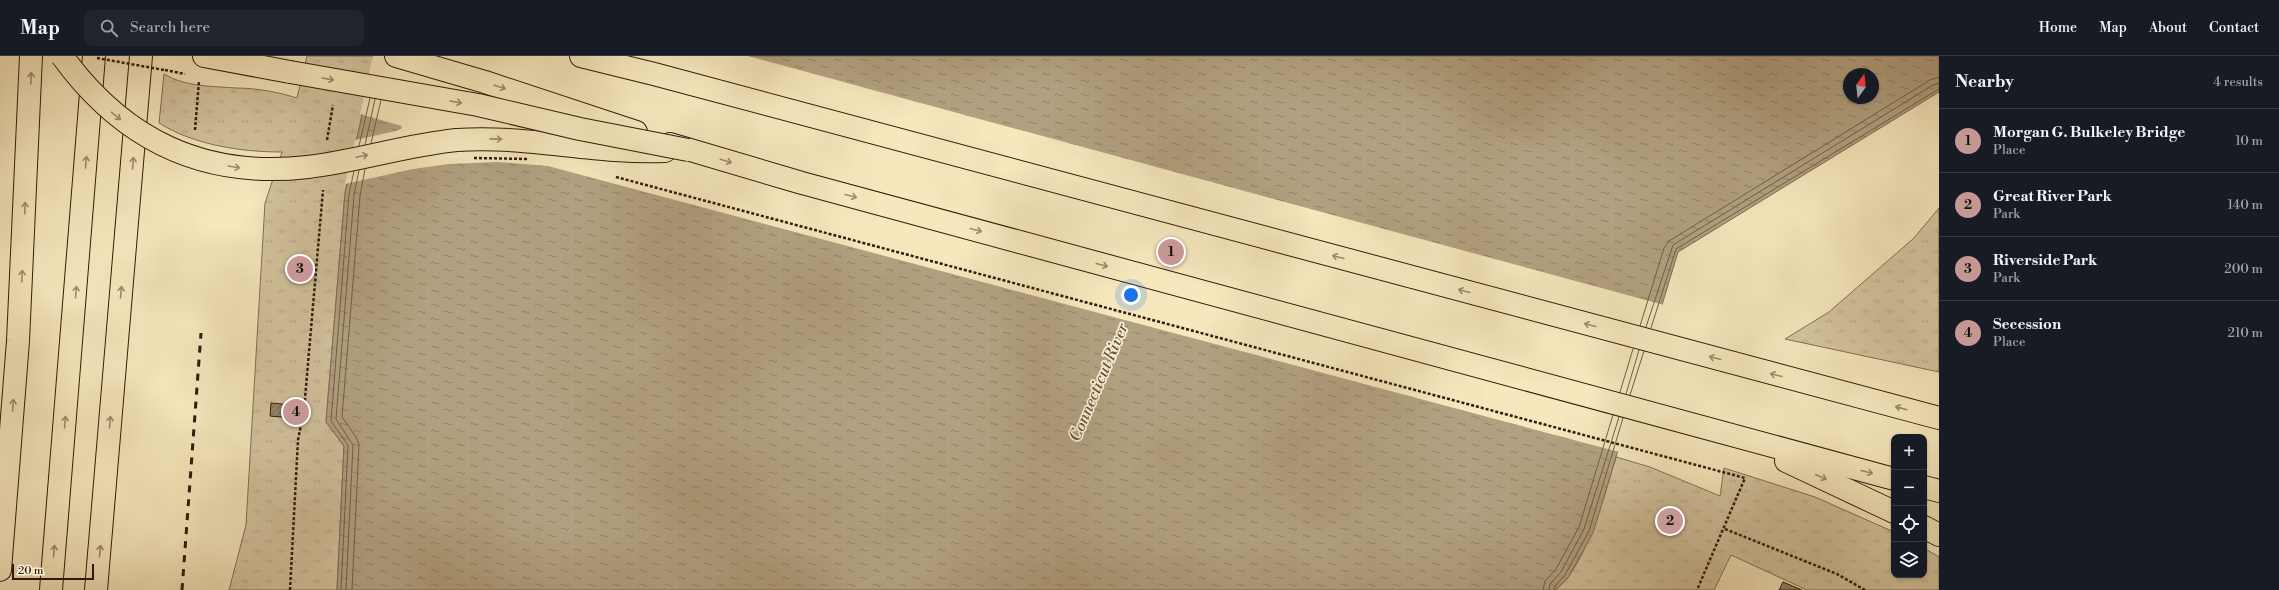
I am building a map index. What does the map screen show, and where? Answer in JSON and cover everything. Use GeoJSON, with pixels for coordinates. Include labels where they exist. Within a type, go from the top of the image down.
{"type":"FeatureCollection","features":[{"type":"Feature","properties":{"kind":"highway"},"geometry":{"type":"LineString","coordinates":[[0,570],[20,317],[31,56]]}},
{"type":"Feature","properties":{"kind":"highway"},"geometry":{"type":"LineString","coordinates":[[62,56],[92,94],[109,110],[138,132],[178,152],[234,167],[281,169],[309,167],[414,146],[472,139],[520,140],[623,151],[688,150]]}},
{"type":"Feature","properties":{"kind":"highway"},"geometry":{"type":"LineString","coordinates":[[96,590],[141,56]]}},
{"type":"Feature","properties":{"kind":"highway"},"geometry":{"type":"LineString","coordinates":[[204,56],[478,105],[580,129],[688,150]]}},
{"type":"Feature","properties":{"kind":"highway"},"geometry":{"type":"LineString","coordinates":[[396,56],[485,82],[688,150],[802,183],[1891,478]]}},
{"type":"Feature","properties":{"kind":"highway"},"geometry":{"type":"LineString","coordinates":[[581,56],[654,74],[1939,418]]}},
{"type":"Feature","properties":{"kind":"highway"},"geometry":{"type":"LineString","coordinates":[[628,56],[654,74]]}},
{"type":"Feature","properties":{"kind":"highway"},"geometry":{"type":"LineString","coordinates":[[51,590],[95,57]]}},
{"type":"Feature","properties":{"kind":"highway"},"geometry":{"type":"LineString","coordinates":[[1735,436],[1891,511]]}},
{"type":"Feature","properties":{"kind":"highway"},"geometry":{"type":"LineString","coordinates":[[1927,488],[1939,491]]}},
{"type":"Feature","properties":{"kind":"highway"},"geometry":{"type":"LineString","coordinates":[[1927,528],[1939,534]]}},
{"type":"Feature","properties":{"kind":"path"},"geometry":{"type":"LineString","coordinates":[[95,57],[164,70]]}},
{"type":"Feature","properties":{"kind":"path"},"geometry":{"type":"LineString","coordinates":[[327,142],[334,103]]}},
{"type":"Feature","properties":{"kind":"path"},"geometry":{"type":"LineString","coordinates":[[528,159],[534,160]]}},
{"type":"Feature","properties":{"kind":"path"},"geometry":{"type":"LineString","coordinates":[[614,176],[1724,474],[1745,478],[1725,529],[1697,590]]}},
{"type":"Feature","properties":{"kind":"path"},"geometry":{"type":"LineString","coordinates":[[290,590],[298,440],[304,410],[323,189]]}},
{"type":"Feature","properties":{"kind":"path"},"geometry":{"type":"LineString","coordinates":[[1725,529],[1837,574],[1865,590]]}},
{"type":"Feature","properties":{"kind":"green space"},"geometry":{"type":"Polygon","coordinates":[[[307,56],[375,56],[345,193],[326,422],[344,446],[337,590],[229,590],[246,525],[265,203],[282,152],[250,151],[218,146],[187,137],[159,123],[164,74],[190,84],[275,92],[297,98],[307,56]]]}},
{"type":"Feature","properties":{"kind":"green space"},"geometry":{"type":"Polygon","coordinates":[[[1939,208],[1939,372],[1785,339],[1829,312],[1914,238],[1939,208]]]}},
{"type":"Feature","properties":{"kind":"green space"},"geometry":{"type":"Polygon","coordinates":[[[1616,457],[1650,467],[1720,496],[1724,468],[1815,497],[1891,531],[1891,578],[1927,578],[1927,550],[1939,557],[1939,590],[1807,590],[1731,555],[1714,590],[1555,590],[1566,579],[1576,565],[1585,548],[1600,509],[1616,457]]]}},
{"type":"Feature","properties":{"kind":"water","name":"Connecticut River"},"geometry":{"type":"Polygon","coordinates":[[[375,56],[1939,56],[1939,92],[1678,252],[1593,533],[1568,578],[1555,590],[337,590],[344,446],[326,422],[345,193],[375,56]]]}},
{"type":"Feature","properties":{"kind":"pier"},"geometry":{"type":"Polygon","coordinates":[[[373,56],[748,56],[1664,305],[1619,452],[548,166],[497,162],[449,164],[413,169],[345,184],[355,140],[396,131],[401,129],[402,126],[360,114],[373,56]]]}},
{"type":"Feature","properties":{"kind":"building"},"geometry":{"type":"Polygon","coordinates":[[[271,403],[293,405],[292,418],[270,416],[271,403]]]}},
{"type":"Feature","properties":{"kind":"building"},"geometry":{"type":"Polygon","coordinates":[[[1783,582],[1802,590],[1779,590],[1783,582]]]}},
{"type":"Feature","properties":{"kind":"railway"},"geometry":{"type":"LineString","coordinates":[[182,590],[201,333]]}},
{"type":"Feature","properties":{"kind":"place","name":"Morgan G. Bulkeley Bridge"},"geometry":{"type":"Point","coordinates":[1171,252]}},
{"type":"Feature","properties":{"kind":"place","name":"Riverside Park"},"geometry":{"type":"Point","coordinates":[300,269]}},
{"type":"Feature","properties":{"kind":"place","name":"Secession"},"geometry":{"type":"Point","coordinates":[296,412]}},
{"type":"Feature","properties":{"kind":"place","name":"Great River Park"},"geometry":{"type":"Point","coordinates":[1670,521]}}]}
